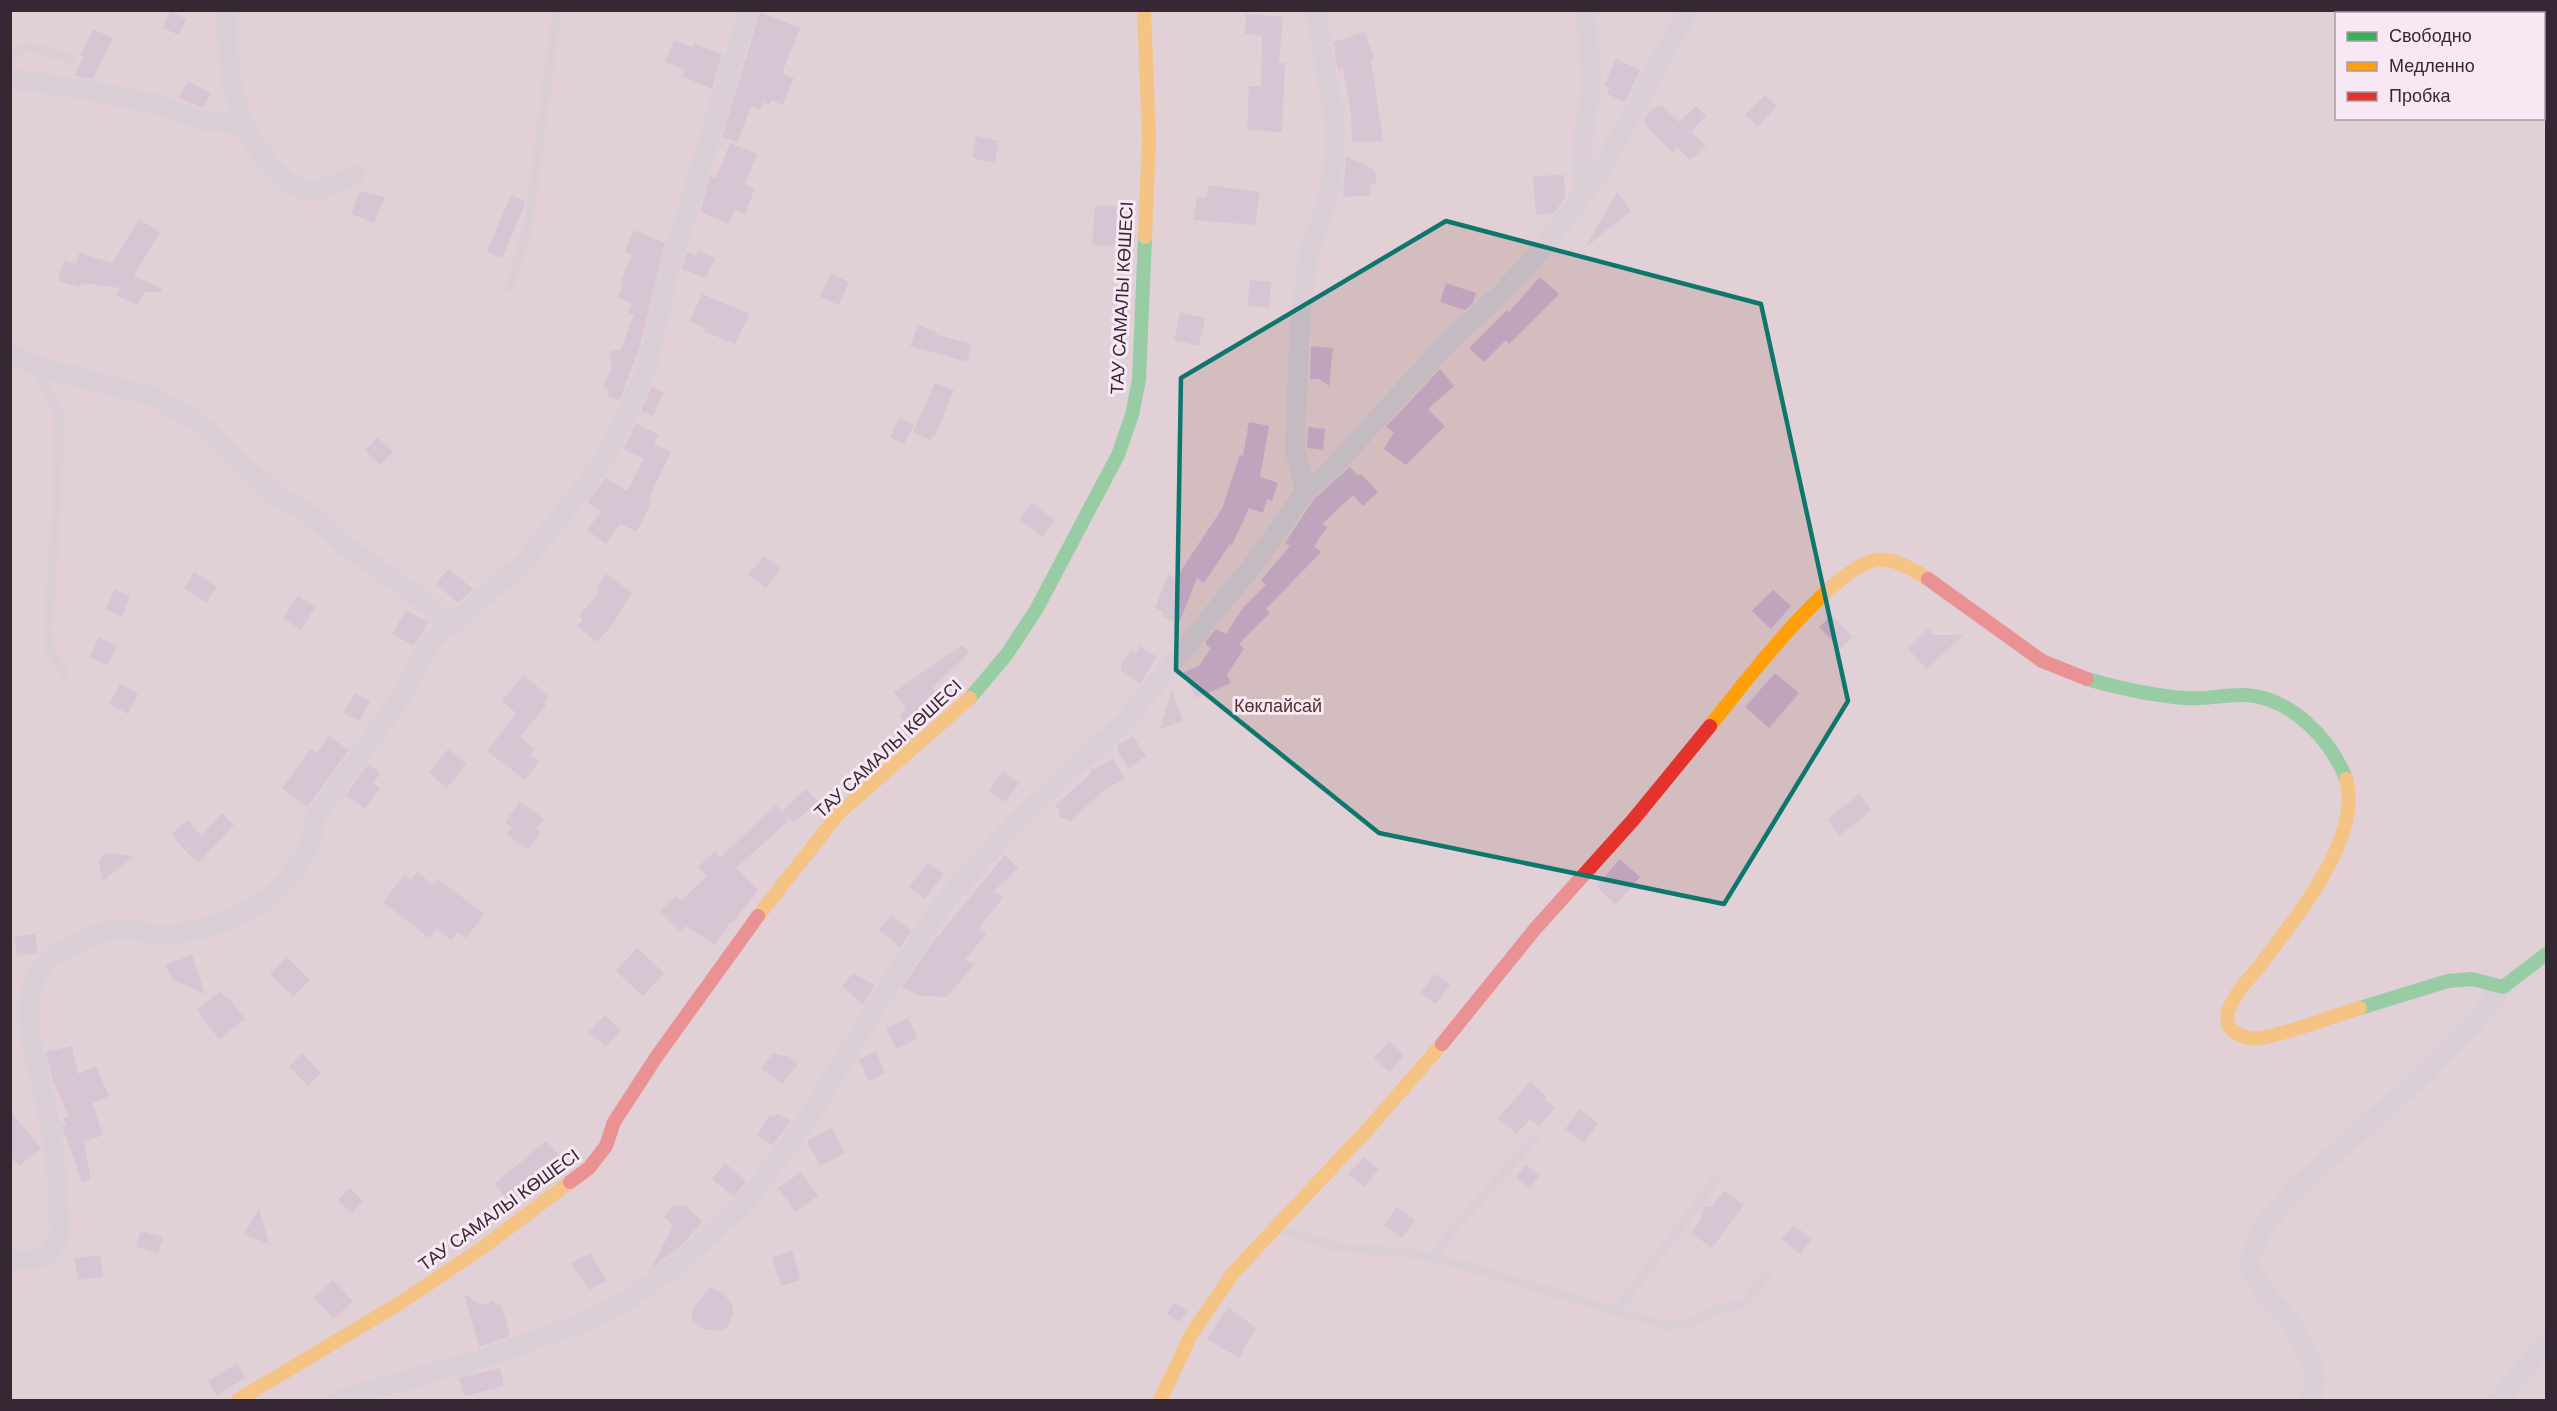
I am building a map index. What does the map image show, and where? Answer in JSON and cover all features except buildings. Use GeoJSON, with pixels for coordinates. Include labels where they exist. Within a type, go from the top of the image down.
{"type":"FeatureCollection","features":[{"type":"Feature","properties":{"kind":"street"},"geometry":{"type":"LineString","coordinates":[[227,10],[228,60],[243,126],[266,161],[292,186],[309,190],[334,185],[356,174]]}},
{"type":"Feature","properties":{"kind":"street"},"geometry":{"type":"LineString","coordinates":[[10,1259],[38,1259],[46,1256],[56,1246],[60,1232],[59,1201],[49,1121],[28,1011],[34,980],[41,966],[71,944],[100,935],[120,930],[169,934],[217,925],[274,896],[300,863],[313,839],[315,818],[404,693],[421,657],[435,638],[525,561],[591,478],[624,421],[650,355],[668,275],[748,10]]}},
{"type":"Feature","properties":{"kind":"street","name":"ТАУ САМАЛЫ КӨШЕСІ"},"geometry":{"type":"LineString","coordinates":[[244,1400],[400,1303],[482,1248],[589,1168],[606,1146],[614,1122],[723,960],[814,844],[840,812],[968,701],[1007,654],[1036,610],[1118,455],[1132,415],[1139,380],[1149,138],[1144,10]]}},
{"type":"Feature","properties":{"kind":"street"},"geometry":{"type":"LineString","coordinates":[[1305,491],[1294,449],[1300,317],[1310,247],[1322,219],[1329,194],[1335,145],[1333,112],[1315,10]]}},
{"type":"Feature","properties":{"kind":"street"},"geometry":{"type":"LineString","coordinates":[[1586,10],[1591,87],[1582,139],[1582,171],[1586,192]]}},
{"type":"Feature","properties":{"kind":"street"},"geometry":{"type":"LineString","coordinates":[[338,1401],[487,1357],[586,1321],[623,1303],[680,1263],[745,1203],[808,1118],[895,976],[946,900],[1016,822],[1134,711],[1257,560],[1305,491],[1326,475],[1450,340],[1502,294],[1541,250],[1602,169],[1688,10]]}},
{"type":"Feature","properties":{"kind":"street"},"geometry":{"type":"LineString","coordinates":[[10,78],[114,95],[160,105],[198,120],[243,126]]}},
{"type":"Feature","properties":{"kind":"street"},"geometry":{"type":"LineString","coordinates":[[10,354],[35,366],[155,397],[200,424],[273,494],[311,515],[348,548],[412,592],[450,625]]}},
{"type":"Feature","properties":{"kind":"street"},"geometry":{"type":"LineString","coordinates":[[1160,1401],[1167,1381],[1200,1323],[1236,1269],[1400,1094],[1538,925],[1623,831],[1743,686],[1806,615],[1861,565],[1879,559],[1893,561],[1917,573],[1991,622],[2027,654],[2063,671],[2179,698],[2261,696],[2299,717],[2326,741],[2339,762],[2346,784],[2350,802],[2348,816],[2327,864],[2291,923],[2239,993],[2227,1015],[2227,1024],[2235,1035],[2244,1038],[2260,1038],[2448,981],[2472,979],[2503,987]]}},
{"type":"Feature","properties":{"kind":"street"},"geometry":{"type":"LineString","coordinates":[[2310,1401],[2315,1384],[2314,1365],[2287,1317],[2264,1293],[2248,1265],[2260,1230],[2303,1181],[2429,1070],[2480,1016],[2503,987],[2547,954]]}},
{"type":"Feature","properties":{"kind":"street"},"geometry":{"type":"LineString","coordinates":[[2498,1401],[2547,1343]]}},
{"type":"Feature","properties":{"kind":"lane"},"geometry":{"type":"LineString","coordinates":[[510,288],[528,226],[557,10]]}},
{"type":"Feature","properties":{"kind":"lane"},"geometry":{"type":"LineString","coordinates":[[10,57],[21,47],[37,48],[72,60]]}},
{"type":"Feature","properties":{"kind":"lane"},"geometry":{"type":"LineString","coordinates":[[35,366],[59,413],[49,651],[66,674]]}},
{"type":"Feature","properties":{"kind":"lane"},"geometry":{"type":"LineString","coordinates":[[1433,1258],[1455,1227],[1535,1138]]}},
{"type":"Feature","properties":{"kind":"lane"},"geometry":{"type":"LineString","coordinates":[[1618,1309],[1716,1179]]}},
{"type":"Feature","properties":{"kind":"lane"},"geometry":{"type":"LineString","coordinates":[[1276,1228],[1338,1246],[1433,1258],[1618,1309],[1667,1326],[1697,1321],[1713,1311],[1742,1305],[1768,1274]]}},
{"type":"Feature","properties":{"kind":"highlighted area"},"geometry":{"type":"Polygon","coordinates":[[[1446,221],[1761,304],[1848,701],[1724,904],[1379,833],[1176,670],[1181,378],[1446,221]]]}},
{"type":"Feature","properties":{"kind":"green space","name":"Көклайсай"},"geometry":{"type":"Polygon","coordinates":[[[11,11],[2546,11],[2546,1400],[11,1400],[11,11]]]}},
{"type":"Feature","properties":{"kind":"traffic: fast"},"geometry":{"type":"LineString","coordinates":[[970,698],[1007,654],[1036,610],[1118,455],[1132,415],[1139,380],[1145,237]]}},
{"type":"Feature","properties":{"kind":"traffic: fast"},"geometry":{"type":"LineString","coordinates":[[2087,679],[2161,695],[2193,698],[2245,695],[2278,703],[2293,712],[2319,735],[2330,749],[2346,779]]}},
{"type":"Feature","properties":{"kind":"traffic: fast"},"geometry":{"type":"LineString","coordinates":[[2360,1008],[2448,981],[2472,979],[2503,987],[2546,954]]}},
{"type":"Feature","properties":{"kind":"traffic: slow"},"geometry":{"type":"LineString","coordinates":[[1144,10],[1149,138],[1145,237]]}},
{"type":"Feature","properties":{"kind":"traffic: slow"},"geometry":{"type":"LineString","coordinates":[[1710,726],[1787,632],[1835,584],[1857,568],[1876,560],[1889,560],[1928,579]]}},
{"type":"Feature","properties":{"kind":"traffic: slow"},"geometry":{"type":"LineString","coordinates":[[758,916],[840,812],[970,698]]}},
{"type":"Feature","properties":{"kind":"traffic: slow"},"geometry":{"type":"LineString","coordinates":[[2346,779],[2349,802],[2345,826],[2336,851],[2308,901],[2238,992],[2227,1019],[2231,1029],[2241,1036],[2260,1038],[2297,1029],[2360,1008]]}},
{"type":"Feature","properties":{"kind":"traffic: slow"},"geometry":{"type":"LineString","coordinates":[[1160,1400],[1192,1333],[1234,1272],[1368,1129],[1442,1044]]}},
{"type":"Feature","properties":{"kind":"traffic: slow"},"geometry":{"type":"LineString","coordinates":[[238,1400],[400,1303],[482,1248],[570,1182]]}},
{"type":"Feature","properties":{"kind":"traffic: jam"},"geometry":{"type":"LineString","coordinates":[[1928,579],[2042,661],[2087,679]]}},
{"type":"Feature","properties":{"kind":"traffic: jam"},"geometry":{"type":"LineString","coordinates":[[1442,1044],[1535,929],[1633,820],[1710,726]]}},
{"type":"Feature","properties":{"kind":"traffic: jam"},"geometry":{"type":"LineString","coordinates":[[570,1182],[589,1168],[606,1146],[614,1122],[657,1056],[758,916]]}}]}
